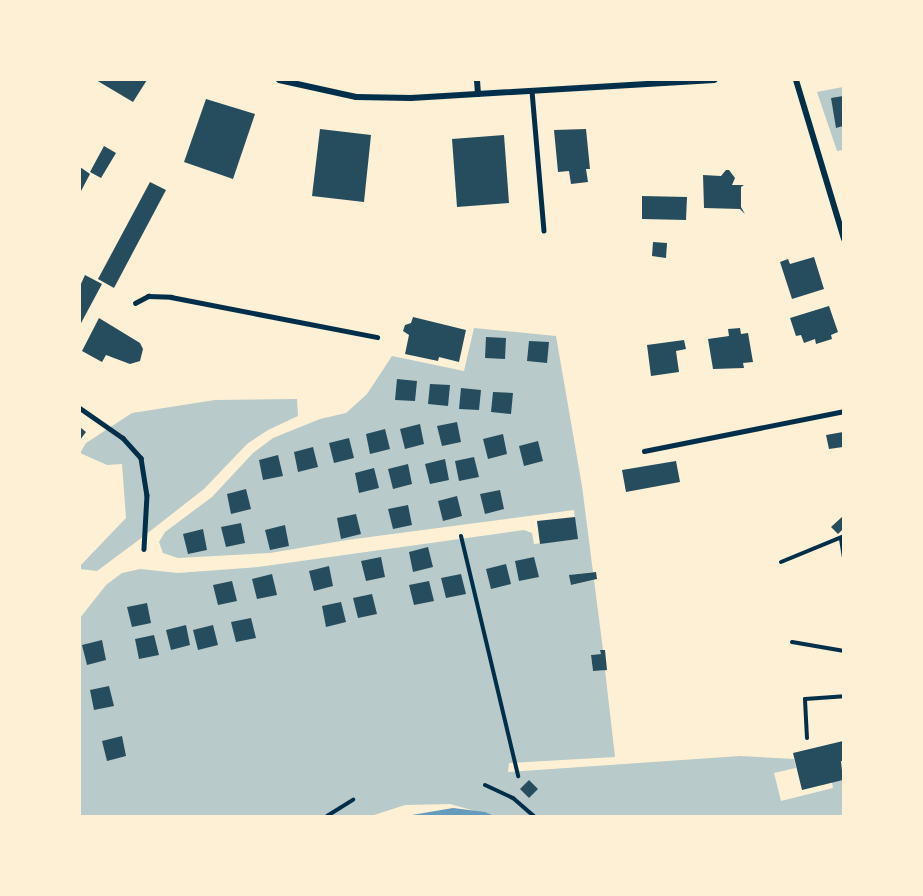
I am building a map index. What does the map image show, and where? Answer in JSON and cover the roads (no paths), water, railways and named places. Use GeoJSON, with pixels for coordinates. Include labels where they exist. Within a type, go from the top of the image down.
{"type":"FeatureCollection","features":[{"type":"Feature","properties":{"kind":"street"},"geometry":{"type":"LineString","coordinates":[[279,80],[327,93],[356,97],[411,98],[714,80]]}},
{"type":"Feature","properties":{"kind":"street"},"geometry":{"type":"LineString","coordinates":[[477,80],[477,94]]}},
{"type":"Feature","properties":{"kind":"street"},"geometry":{"type":"LineString","coordinates":[[796,80],[843,240]]}},
{"type":"Feature","properties":{"kind":"lane"},"geometry":{"type":"LineString","coordinates":[[532,91],[544,230]]}},
{"type":"Feature","properties":{"kind":"lane"},"geometry":{"type":"LineString","coordinates":[[135,303],[148,296],[171,297],[377,337]]}},
{"type":"Feature","properties":{"kind":"lane"},"geometry":{"type":"LineString","coordinates":[[80,408],[123,438],[141,458],[147,495],[144,549]]}},
{"type":"Feature","properties":{"kind":"lane"},"geometry":{"type":"LineString","coordinates":[[644,451],[843,411]]}},
{"type":"Feature","properties":{"kind":"water"},"geometry":{"type":"Polygon","coordinates":[[[453,808],[485,812],[494,816],[406,816],[453,808]]]}}]}
